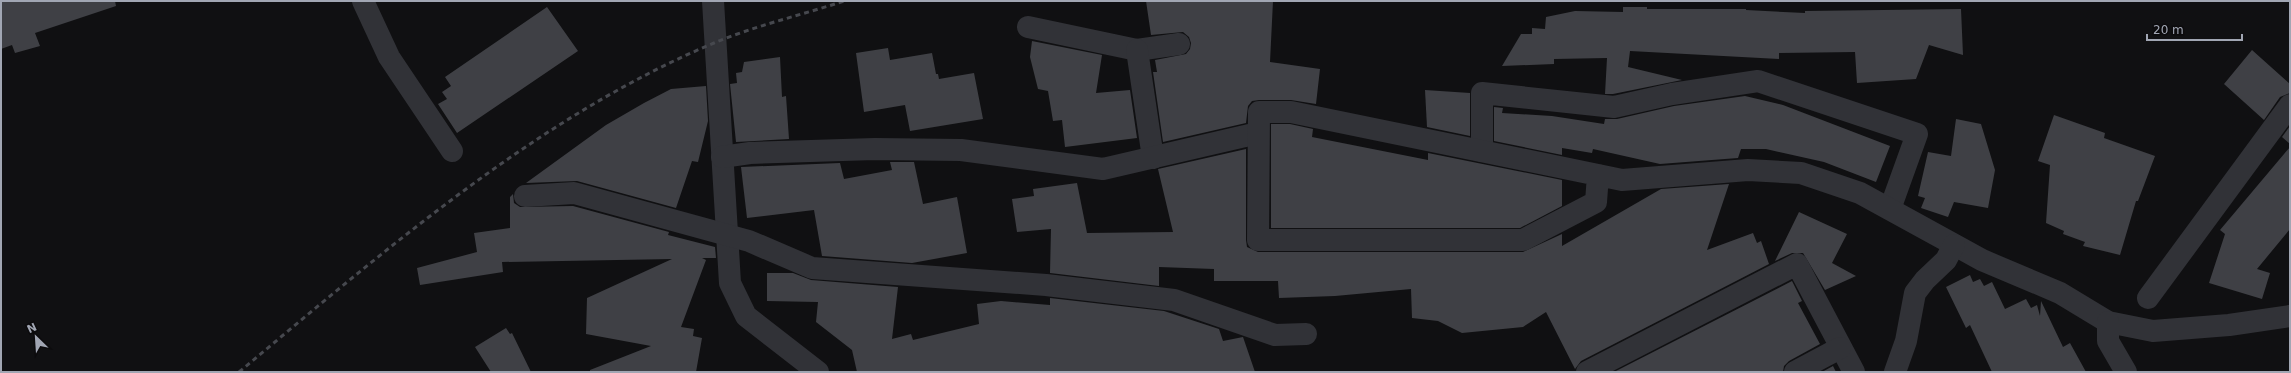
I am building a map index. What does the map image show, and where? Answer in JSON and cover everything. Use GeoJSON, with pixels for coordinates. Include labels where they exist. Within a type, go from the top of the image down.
{"type":"FeatureCollection","features":[{"type":"Feature","properties":{"kind":"street"},"geometry":{"type":"LineString","coordinates":[[363,1],[389,58],[452,151]]}},
{"type":"Feature","properties":{"kind":"street"},"geometry":{"type":"LineString","coordinates":[[713,1],[730,283],[746,316],[818,372]]}},
{"type":"Feature","properties":{"kind":"street"},"geometry":{"type":"LineString","coordinates":[[1028,27],[1137,50],[1179,44]]}},
{"type":"Feature","properties":{"kind":"street"},"geometry":{"type":"LineString","coordinates":[[1137,50],[1153,158]]}},
{"type":"Feature","properties":{"kind":"street"},"geometry":{"type":"LineString","coordinates":[[1482,151],[1482,92],[1614,107],[1672,94],[1758,81],[1917,134],[1890,209]]}},
{"type":"Feature","properties":{"kind":"street"},"geometry":{"type":"LineString","coordinates":[[2148,298],[2290,105]]}},
{"type":"Feature","properties":{"kind":"street"},"geometry":{"type":"LineString","coordinates":[[1598,175],[1596,202],[1523,240],[1258,240],[1259,112],[1291,112],[1482,151],[1598,175],[1622,180],[1748,170],[1801,173],[1860,192],[1982,260],[2060,293],[2108,322],[2153,331],[2229,325],[2290,316]]}},
{"type":"Feature","properties":{"kind":"street"},"geometry":{"type":"LineString","coordinates":[[722,158],[750,153],[859,149],[961,150],[1103,169],[1258,134]]}},
{"type":"Feature","properties":{"kind":"street"},"geometry":{"type":"LineString","coordinates":[[525,196],[574,193],[726,236],[749,241],[812,268],[1046,285],[1174,300],[1275,335],[1306,334]]}},
{"type":"Feature","properties":{"kind":"street"},"geometry":{"type":"LineString","coordinates":[[1895,372],[1906,341],[1915,293],[1925,280],[1946,260],[1954,245]]}},
{"type":"Feature","properties":{"kind":"street"},"geometry":{"type":"LineString","coordinates":[[1587,372],[1797,264],[1854,372]]}},
{"type":"Feature","properties":{"kind":"street"},"geometry":{"type":"LineString","coordinates":[[2108,322],[2108,341],[2126,372]]}},
{"type":"Feature","properties":{"kind":"street"},"geometry":{"type":"LineString","coordinates":[[1795,372],[1840,348]]}},
{"type":"Feature","properties":{"kind":"building"},"geometry":{"type":"Polygon","coordinates":[[[1,1],[115,1],[116,6],[35,33],[40,46],[15,53],[12,45],[1,49],[1,1]]]}},
{"type":"Feature","properties":{"kind":"building"},"geometry":{"type":"Polygon","coordinates":[[[1146,1],[1273,1],[1270,62],[1320,69],[1316,104],[1291,100],[1252,101],[1248,106],[1246,123],[1163,142],[1153,72],[1157,72],[1155,60],[1186,54],[1190,49],[1191,43],[1189,37],[1183,32],[1151,35],[1146,1]]]}},
{"type":"Feature","properties":{"kind":"building"},"geometry":{"type":"Polygon","coordinates":[[[547,7],[578,51],[457,133],[438,104],[447,99],[442,92],[451,86],[445,77],[547,7]]]}},
{"type":"Feature","properties":{"kind":"building"},"geometry":{"type":"Polygon","coordinates":[[[1623,7],[1647,7],[1647,9],[1746,9],[1805,13],[1805,11],[1961,9],[1963,55],[1929,45],[1916,79],[1857,83],[1855,52],[1779,53],[1779,59],[1630,51],[1628,67],[1682,80],[1613,94],[1605,94],[1607,58],[1554,59],[1554,64],[1502,66],[1521,34],[1532,34],[1532,28],[1545,29],[1546,17],[1575,11],[1623,12],[1623,7]]]}},
{"type":"Feature","properties":{"kind":"building"},"geometry":{"type":"Polygon","coordinates":[[[1032,41],[1102,55],[1096,93],[1130,90],[1137,138],[1065,147],[1062,120],[1053,121],[1048,91],[1038,89],[1030,57],[1032,41]]]}},
{"type":"Feature","properties":{"kind":"building"},"geometry":{"type":"Polygon","coordinates":[[[888,48],[890,60],[932,53],[936,74],[938,74],[939,79],[974,73],[983,119],[910,131],[905,105],[864,112],[856,53],[888,48]]]}},
{"type":"Feature","properties":{"kind":"building"},"geometry":{"type":"Polygon","coordinates":[[[2252,50],[2290,84],[2290,93],[2280,97],[2264,120],[2224,84],[2252,50]]]}},
{"type":"Feature","properties":{"kind":"building"},"geometry":{"type":"Polygon","coordinates":[[[780,57],[782,97],[786,96],[789,139],[736,142],[730,84],[737,83],[736,73],[742,72],[744,62],[780,57]]]}},
{"type":"Feature","properties":{"kind":"building"},"geometry":{"type":"Polygon","coordinates":[[[706,86],[708,121],[698,162],[692,161],[676,208],[577,181],[526,183],[606,125],[644,103],[671,89],[706,86]]]}},
{"type":"Feature","properties":{"kind":"building"},"geometry":{"type":"Polygon","coordinates":[[[1425,90],[1470,93],[1470,136],[1427,127],[1425,90]]]}},
{"type":"Feature","properties":{"kind":"building"},"geometry":{"type":"Polygon","coordinates":[[[1745,96],[1783,105],[1890,146],[1876,182],[1824,162],[1766,149],[1741,149],[1738,158],[1660,164],[1593,149],[1592,153],[1562,148],[1562,155],[1494,141],[1494,107],[1503,108],[1502,113],[1552,116],[1604,124],[1605,119],[1617,119],[1674,106],[1745,96]]]}},
{"type":"Feature","properties":{"kind":"building"},"geometry":{"type":"Polygon","coordinates":[[[2054,115],[2105,133],[2104,138],[2155,156],[2138,201],[2136,201],[2120,255],[2083,246],[2085,242],[2063,234],[2064,231],[2046,223],[2050,165],[2038,161],[2054,115]]]}},
{"type":"Feature","properties":{"kind":"building"},"geometry":{"type":"Polygon","coordinates":[[[1956,119],[1981,124],[1995,170],[1988,208],[1954,202],[1948,217],[1921,208],[1925,198],[1918,196],[1928,152],[1951,156],[1956,119]]]}},
{"type":"Feature","properties":{"kind":"building"},"geometry":{"type":"Polygon","coordinates":[[[1271,124],[1290,124],[1313,129],[1312,137],[1428,160],[1428,153],[1562,180],[1562,206],[1520,228],[1271,228],[1271,124]]]}},
{"type":"Feature","properties":{"kind":"building"},"geometry":{"type":"Polygon","coordinates":[[[2290,126],[2290,144],[2282,137],[2290,126]]]}},
{"type":"Feature","properties":{"kind":"building"},"geometry":{"type":"Polygon","coordinates":[[[2290,147],[2290,229],[2257,269],[2270,273],[2262,299],[2209,283],[2225,234],[2220,230],[2290,147]]]}},
{"type":"Feature","properties":{"kind":"building"},"geometry":{"type":"Polygon","coordinates":[[[1246,149],[1246,240],[1247,247],[1258,252],[1523,252],[1562,234],[1562,246],[1661,189],[1729,184],[1707,250],[1753,233],[1757,243],[1761,241],[1769,264],[1581,361],[1575,369],[1546,312],[1523,327],[1462,333],[1438,321],[1412,318],[1411,289],[1335,296],[1279,298],[1278,281],[1214,281],[1214,269],[1159,267],[1159,286],[1050,273],[1051,229],[1017,232],[1012,199],[1034,196],[1033,189],[1077,183],[1087,233],[1173,232],[1158,169],[1246,149]]]}},
{"type":"Feature","properties":{"kind":"building"},"geometry":{"type":"Polygon","coordinates":[[[890,162],[914,162],[923,204],[957,197],[967,253],[912,263],[822,256],[814,210],[747,218],[741,167],[840,163],[844,179],[892,170],[890,162]]]}},
{"type":"Feature","properties":{"kind":"building"},"geometry":{"type":"Polygon","coordinates":[[[513,194],[514,203],[520,207],[573,206],[669,232],[668,235],[715,247],[716,258],[702,258],[706,260],[681,327],[694,329],[693,336],[702,338],[696,372],[590,372],[590,370],[651,346],[586,334],[587,298],[672,259],[502,262],[503,272],[420,285],[417,268],[477,252],[474,233],[510,228],[510,197],[513,194]]]}},
{"type":"Feature","properties":{"kind":"building"},"geometry":{"type":"Polygon","coordinates":[[[1799,212],[1847,234],[1832,263],[1856,276],[1825,290],[1803,253],[1792,253],[1775,261],[1799,212]]]}},
{"type":"Feature","properties":{"kind":"building"},"geometry":{"type":"Polygon","coordinates":[[[767,273],[793,273],[811,280],[898,287],[892,339],[911,334],[913,340],[979,324],[977,304],[1001,301],[1050,305],[1050,298],[1164,311],[1219,329],[1223,341],[1243,337],[1255,372],[857,372],[852,350],[816,322],[818,302],[767,301],[767,273]]]}},
{"type":"Feature","properties":{"kind":"building"},"geometry":{"type":"Polygon","coordinates":[[[1970,275],[1973,282],[1980,279],[1984,286],[1992,282],[2005,309],[2026,299],[2031,308],[2037,305],[2040,316],[2041,301],[2063,347],[2070,343],[2086,372],[1992,372],[1970,325],[1966,328],[1946,287],[1970,275]]]}},
{"type":"Feature","properties":{"kind":"building"},"geometry":{"type":"Polygon","coordinates":[[[1792,281],[1802,301],[1798,303],[1820,344],[1789,361],[1784,366],[1783,372],[1614,372],[1792,281]]]}},
{"type":"Feature","properties":{"kind":"building"},"geometry":{"type":"Polygon","coordinates":[[[506,328],[510,334],[512,333],[531,372],[491,372],[475,347],[506,328]]]}},
{"type":"Feature","properties":{"kind":"building"},"geometry":{"type":"Polygon","coordinates":[[[1833,366],[1836,372],[1822,372],[1833,366]]]}},
{"type":"Feature","properties":{"kind":"railway"},"geometry":{"type":"LineString","coordinates":[[239,372],[406,234],[465,190],[586,108],[649,73],[714,43],[762,26],[844,1]]}}]}
